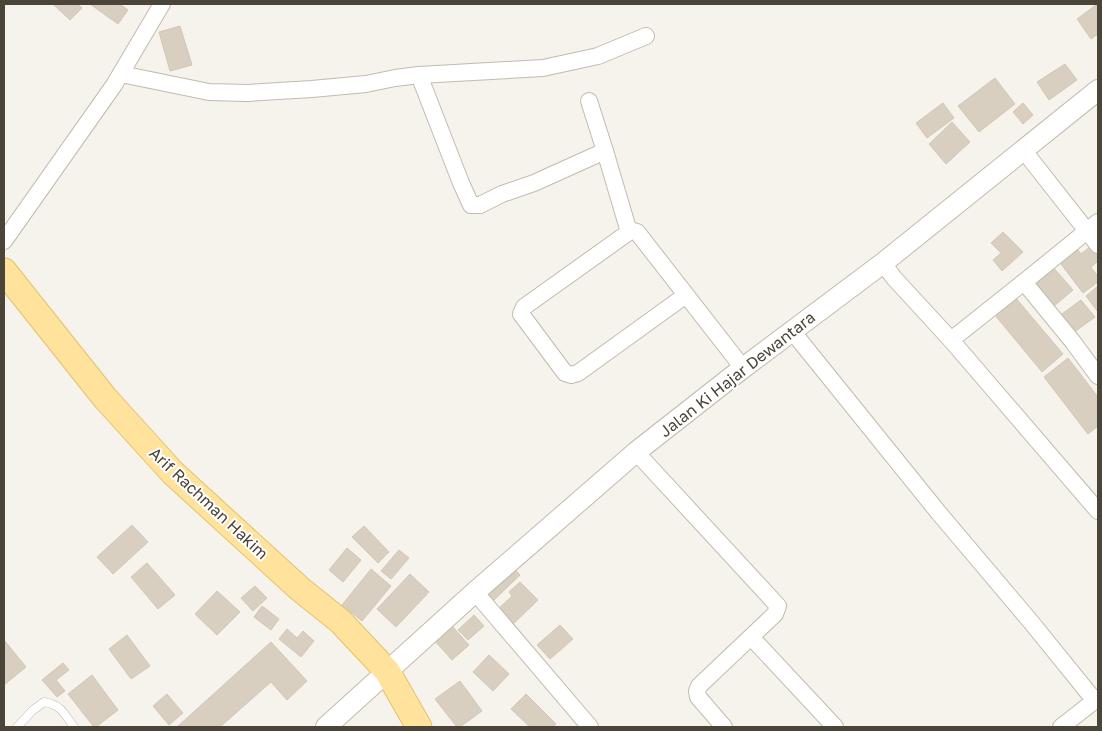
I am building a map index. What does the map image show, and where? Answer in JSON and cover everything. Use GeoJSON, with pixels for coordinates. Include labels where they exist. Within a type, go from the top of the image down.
{"type":"FeatureCollection","features":[{"type":"Feature","properties":{"kind":"main road","name":"Arif Rachman Hakim"},"geometry":{"type":"LineString","coordinates":[[4,271],[105,398],[173,474],[300,589],[340,621],[387,671],[419,727]]}},
{"type":"Feature","properties":{"kind":"street"},"geometry":{"type":"LineString","coordinates":[[4,241],[120,74],[162,4]]}},
{"type":"Feature","properties":{"kind":"street"},"geometry":{"type":"LineString","coordinates":[[120,74],[209,92],[248,93],[366,84],[419,75],[543,68],[598,56],[646,36]]}},
{"type":"Feature","properties":{"kind":"street"},"geometry":{"type":"LineString","coordinates":[[419,75],[461,183],[472,205],[480,205],[502,194],[534,184],[605,150]]}},
{"type":"Feature","properties":{"kind":"street","name":"Jalan Ki Hajar Dewantara"},"geometry":{"type":"LineString","coordinates":[[326,727],[475,592],[636,452],[743,368],[883,263],[1098,90]]}},
{"type":"Feature","properties":{"kind":"street"},"geometry":{"type":"LineString","coordinates":[[589,101],[629,232]]}},
{"type":"Feature","properties":{"kind":"street"},"geometry":{"type":"LineString","coordinates":[[1024,151],[1093,226],[1098,244]]}},
{"type":"Feature","properties":{"kind":"street"},"geometry":{"type":"LineString","coordinates":[[950,340],[1093,226]]}},
{"type":"Feature","properties":{"kind":"street"},"geometry":{"type":"LineString","coordinates":[[686,295],[578,373],[571,375],[565,373],[521,314],[524,307],[633,230],[637,232],[743,368]]}},
{"type":"Feature","properties":{"kind":"street"},"geometry":{"type":"LineString","coordinates":[[883,263],[894,278],[1098,511]]}},
{"type":"Feature","properties":{"kind":"street"},"geometry":{"type":"LineString","coordinates":[[1024,282],[1098,376]]}},
{"type":"Feature","properties":{"kind":"street"},"geometry":{"type":"LineString","coordinates":[[792,332],[938,512],[1096,699],[1061,727]]}},
{"type":"Feature","properties":{"kind":"street"},"geometry":{"type":"LineString","coordinates":[[636,452],[778,606],[777,612],[699,686],[697,691],[698,697],[724,727]]}},
{"type":"Feature","properties":{"kind":"street"},"geometry":{"type":"LineString","coordinates":[[475,592],[590,727]]}},
{"type":"Feature","properties":{"kind":"street"},"geometry":{"type":"LineString","coordinates":[[752,637],[835,727]]}},
{"type":"Feature","properties":{"kind":"lane"},"geometry":{"type":"LineString","coordinates":[[17,727],[32,710],[44,702],[60,707],[74,727]]}},
{"type":"Feature","properties":{"kind":"building"},"geometry":{"type":"Polygon","coordinates":[[[78,4],[82,8],[70,20],[54,5],[78,4]]]}},
{"type":"Feature","properties":{"kind":"building"},"geometry":{"type":"Polygon","coordinates":[[[90,4],[120,4],[128,10],[118,24],[90,4]]]}},
{"type":"Feature","properties":{"kind":"building"},"geometry":{"type":"Polygon","coordinates":[[[1096,5],[1098,7],[1098,34],[1091,39],[1077,19],[1096,5]]]}},
{"type":"Feature","properties":{"kind":"building"},"geometry":{"type":"Polygon","coordinates":[[[180,26],[192,65],[170,71],[159,32],[180,26]]]}},
{"type":"Feature","properties":{"kind":"building"},"geometry":{"type":"Polygon","coordinates":[[[1065,64],[1077,80],[1049,100],[1037,82],[1065,64]]]}},
{"type":"Feature","properties":{"kind":"building"},"geometry":{"type":"Polygon","coordinates":[[[995,78],[1015,104],[979,132],[958,106],[995,78]]]}},
{"type":"Feature","properties":{"kind":"building"},"geometry":{"type":"Polygon","coordinates":[[[943,103],[954,118],[927,138],[916,123],[943,103]]]}},
{"type":"Feature","properties":{"kind":"building"},"geometry":{"type":"Polygon","coordinates":[[[1023,103],[1033,115],[1023,124],[1013,112],[1023,103]]]}},
{"type":"Feature","properties":{"kind":"building"},"geometry":{"type":"Polygon","coordinates":[[[952,122],[970,142],[946,164],[929,144],[952,122]]]}},
{"type":"Feature","properties":{"kind":"building"},"geometry":{"type":"Polygon","coordinates":[[[1003,232],[1023,252],[1002,271],[993,260],[1001,253],[991,243],[1003,232]]]}},
{"type":"Feature","properties":{"kind":"building"},"geometry":{"type":"Polygon","coordinates":[[[1091,246],[1098,256],[1098,261],[1091,267],[1098,277],[1098,282],[1083,293],[1058,260],[1076,247],[1081,254],[1091,246]]]}},
{"type":"Feature","properties":{"kind":"building"},"geometry":{"type":"Polygon","coordinates":[[[1052,266],[1073,290],[1054,306],[1033,282],[1052,266]]]}},
{"type":"Feature","properties":{"kind":"building"},"geometry":{"type":"Polygon","coordinates":[[[1098,286],[1098,312],[1086,296],[1098,286]]]}},
{"type":"Feature","properties":{"kind":"building"},"geometry":{"type":"Polygon","coordinates":[[[1015,297],[1063,354],[1042,372],[994,314],[1015,297]]]}},
{"type":"Feature","properties":{"kind":"building"},"geometry":{"type":"Polygon","coordinates":[[[1081,300],[1095,317],[1073,333],[1059,316],[1081,300]]]}},
{"type":"Feature","properties":{"kind":"building"},"geometry":{"type":"Polygon","coordinates":[[[1068,358],[1098,397],[1098,426],[1088,434],[1044,377],[1068,358]]]}},
{"type":"Feature","properties":{"kind":"building"},"geometry":{"type":"Polygon","coordinates":[[[132,525],[148,542],[113,574],[97,557],[132,525]]]}},
{"type":"Feature","properties":{"kind":"building"},"geometry":{"type":"Polygon","coordinates":[[[364,526],[389,552],[378,563],[352,537],[364,526]]]}},
{"type":"Feature","properties":{"kind":"building"},"geometry":{"type":"Polygon","coordinates":[[[347,548],[361,560],[343,582],[329,570],[347,548]]]}},
{"type":"Feature","properties":{"kind":"building"},"geometry":{"type":"Polygon","coordinates":[[[399,550],[409,558],[391,579],[381,571],[399,550]]]}},
{"type":"Feature","properties":{"kind":"building"},"geometry":{"type":"Polygon","coordinates":[[[147,563],[175,595],[158,609],[131,577],[147,563]]]}},
{"type":"Feature","properties":{"kind":"building"},"geometry":{"type":"Polygon","coordinates":[[[511,565],[520,575],[491,603],[481,592],[511,565]]]}},
{"type":"Feature","properties":{"kind":"building"},"geometry":{"type":"Polygon","coordinates":[[[371,569],[391,586],[362,621],[342,605],[371,569]]]}},
{"type":"Feature","properties":{"kind":"building"},"geometry":{"type":"Polygon","coordinates":[[[410,574],[429,592],[396,627],[377,609],[410,574]]]}},
{"type":"Feature","properties":{"kind":"building"},"geometry":{"type":"Polygon","coordinates":[[[520,582],[538,600],[509,628],[494,613],[512,596],[509,592],[520,582]]]}},
{"type":"Feature","properties":{"kind":"building"},"geometry":{"type":"Polygon","coordinates":[[[255,586],[267,598],[253,611],[241,598],[255,586]]]}},
{"type":"Feature","properties":{"kind":"building"},"geometry":{"type":"Polygon","coordinates":[[[217,591],[240,612],[217,635],[195,614],[217,591]]]}},
{"type":"Feature","properties":{"kind":"building"},"geometry":{"type":"Polygon","coordinates":[[[262,606],[279,619],[271,630],[254,617],[262,606]]]}},
{"type":"Feature","properties":{"kind":"building"},"geometry":{"type":"Polygon","coordinates":[[[474,615],[484,626],[468,640],[458,630],[474,615]]]}},
{"type":"Feature","properties":{"kind":"building"},"geometry":{"type":"Polygon","coordinates":[[[560,625],[573,639],[550,659],[537,645],[560,625]]]}},
{"type":"Feature","properties":{"kind":"building"},"geometry":{"type":"Polygon","coordinates":[[[452,626],[469,645],[452,660],[435,641],[452,626]]]}},
{"type":"Feature","properties":{"kind":"building"},"geometry":{"type":"Polygon","coordinates":[[[287,629],[297,638],[303,631],[314,641],[301,657],[279,639],[287,629]]]}},
{"type":"Feature","properties":{"kind":"building"},"geometry":{"type":"Polygon","coordinates":[[[127,635],[150,666],[131,679],[109,649],[127,635]]]}},
{"type":"Feature","properties":{"kind":"building"},"geometry":{"type":"Polygon","coordinates":[[[4,640],[26,667],[4,685],[4,640]]]}},
{"type":"Feature","properties":{"kind":"building"},"geometry":{"type":"Polygon","coordinates":[[[271,642],[307,681],[287,700],[271,682],[220,727],[177,727],[271,642]]]}},
{"type":"Feature","properties":{"kind":"building"},"geometry":{"type":"Polygon","coordinates":[[[489,655],[509,674],[493,691],[473,672],[489,655]]]}},
{"type":"Feature","properties":{"kind":"building"},"geometry":{"type":"Polygon","coordinates":[[[63,663],[69,670],[56,680],[65,691],[57,697],[42,680],[63,663]]]}},
{"type":"Feature","properties":{"kind":"building"},"geometry":{"type":"Polygon","coordinates":[[[92,675],[118,710],[96,727],[94,727],[68,694],[92,675]]]}},
{"type":"Feature","properties":{"kind":"building"},"geometry":{"type":"Polygon","coordinates":[[[460,681],[482,711],[460,727],[457,727],[435,699],[460,681]]]}},
{"type":"Feature","properties":{"kind":"building"},"geometry":{"type":"Polygon","coordinates":[[[167,694],[183,713],[169,725],[153,706],[167,694]]]}},
{"type":"Feature","properties":{"kind":"building"},"geometry":{"type":"Polygon","coordinates":[[[526,694],[556,724],[553,727],[530,727],[511,709],[526,694]]]}}]}
